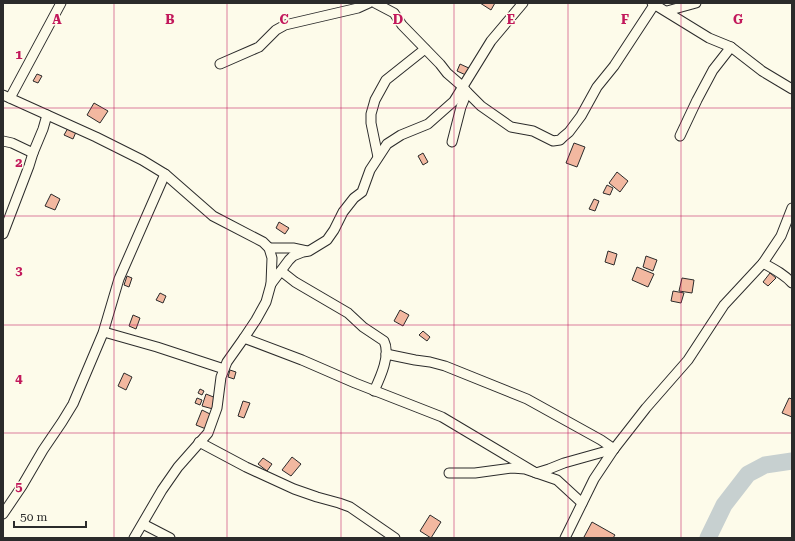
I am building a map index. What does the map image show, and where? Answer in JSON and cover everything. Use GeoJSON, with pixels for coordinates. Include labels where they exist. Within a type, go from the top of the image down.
{"type":"FeatureCollection","features":[{"type":"Feature","properties":{"kind":"street"},"geometry":{"type":"LineString","coordinates":[[61,3],[7,97],[96,137],[142,160],[165,174],[213,216],[263,242],[269,248],[272,258],[271,284],[266,302],[224,369],[221,377],[214,417],[208,433],[178,467],[162,490],[134,538]]}},
{"type":"Feature","properties":{"kind":"street"},"geometry":{"type":"LineString","coordinates":[[220,64],[259,47],[276,30],[285,25],[358,8],[369,3]]}},
{"type":"Feature","properties":{"kind":"street"},"geometry":{"type":"LineString","coordinates":[[375,3],[394,14],[402,26],[481,106],[511,127],[533,131],[553,141],[560,140],[569,132],[581,116],[597,87],[614,66],[653,4],[667,11],[709,38],[731,47],[762,72],[792,89]]}},
{"type":"Feature","properties":{"kind":"street"},"geometry":{"type":"LineString","coordinates":[[271,284],[293,256],[309,251],[327,240],[343,212],[354,198],[362,192],[370,170],[387,144],[428,124],[465,89],[491,41],[523,3]]}},
{"type":"Feature","properties":{"kind":"street"},"geometry":{"type":"LineString","coordinates":[[667,11],[696,3]]}},
{"type":"Feature","properties":{"kind":"street"},"geometry":{"type":"LineString","coordinates":[[680,136],[713,70],[731,47]]}},
{"type":"Feature","properties":{"kind":"street"},"geometry":{"type":"LineString","coordinates":[[378,157],[371,123],[373,104],[386,80],[424,49]]}},
{"type":"Feature","properties":{"kind":"street"},"geometry":{"type":"LineString","coordinates":[[452,142],[465,89]]}},
{"type":"Feature","properties":{"kind":"street"},"geometry":{"type":"LineString","coordinates":[[3,234],[30,166],[32,153],[43,129],[47,115]]}},
{"type":"Feature","properties":{"kind":"street"},"geometry":{"type":"LineString","coordinates":[[3,141],[12,143],[32,153]]}},
{"type":"Feature","properties":{"kind":"street"},"geometry":{"type":"LineString","coordinates":[[3,514],[22,486],[42,450],[73,404],[104,332],[119,279],[165,174]]}},
{"type":"Feature","properties":{"kind":"street"},"geometry":{"type":"LineString","coordinates":[[565,538],[594,478],[614,449],[646,408],[688,360],[724,305],[763,264],[781,236],[792,208]]}},
{"type":"Feature","properties":{"kind":"street"},"geometry":{"type":"LineString","coordinates":[[269,248],[293,248],[309,251]]}},
{"type":"Feature","properties":{"kind":"street"},"geometry":{"type":"LineString","coordinates":[[763,264],[780,272],[792,283]]}},
{"type":"Feature","properties":{"kind":"street"},"geometry":{"type":"LineString","coordinates":[[281,271],[295,282],[348,313],[363,327],[384,341],[386,345],[386,354],[379,380],[374,391]]}},
{"type":"Feature","properties":{"kind":"street"},"geometry":{"type":"LineString","coordinates":[[104,332],[157,347],[224,369]]}},
{"type":"Feature","properties":{"kind":"street"},"geometry":{"type":"LineString","coordinates":[[244,338],[442,417],[536,473],[564,463],[614,449]]}},
{"type":"Feature","properties":{"kind":"street"},"geometry":{"type":"LineString","coordinates":[[386,354],[445,366],[527,399],[614,449]]}},
{"type":"Feature","properties":{"kind":"street"},"geometry":{"type":"LineString","coordinates":[[199,442],[246,467],[294,489],[350,507],[395,538]]}},
{"type":"Feature","properties":{"kind":"street"},"geometry":{"type":"LineString","coordinates":[[449,473],[475,473],[512,468],[525,469],[557,480],[582,503]]}},
{"type":"Feature","properties":{"kind":"street"},"geometry":{"type":"LineString","coordinates":[[143,524],[170,538]]}},
{"type":"Feature","properties":{"kind":"building"},"geometry":{"type":"Polygon","coordinates":[[[480,3],[495,3],[491,10],[480,3]]]}},
{"type":"Feature","properties":{"kind":"building"},"geometry":{"type":"Polygon","coordinates":[[[460,64],[471,69],[468,76],[457,71],[460,64]]]}},
{"type":"Feature","properties":{"kind":"building"},"geometry":{"type":"Polygon","coordinates":[[[37,74],[42,76],[38,83],[33,81],[37,74]]]}},
{"type":"Feature","properties":{"kind":"building"},"geometry":{"type":"Polygon","coordinates":[[[94,103],[108,111],[100,123],[87,115],[94,103]]]}},
{"type":"Feature","properties":{"kind":"building"},"geometry":{"type":"Polygon","coordinates":[[[68,128],[76,132],[73,139],[64,135],[68,128]]]}},
{"type":"Feature","properties":{"kind":"building"},"geometry":{"type":"Polygon","coordinates":[[[574,143],[585,147],[577,167],[566,163],[574,143]]]}},
{"type":"Feature","properties":{"kind":"building"},"geometry":{"type":"Polygon","coordinates":[[[423,153],[428,162],[423,165],[418,156],[423,153]]]}},
{"type":"Feature","properties":{"kind":"building"},"geometry":{"type":"Polygon","coordinates":[[[617,172],[628,181],[620,192],[609,183],[617,172]]]}},
{"type":"Feature","properties":{"kind":"building"},"geometry":{"type":"Polygon","coordinates":[[[607,185],[613,188],[610,195],[603,193],[607,185]]]}},
{"type":"Feature","properties":{"kind":"building"},"geometry":{"type":"Polygon","coordinates":[[[51,194],[60,199],[55,210],[45,206],[51,194]]]}},
{"type":"Feature","properties":{"kind":"building"},"geometry":{"type":"Polygon","coordinates":[[[594,199],[599,201],[595,211],[589,209],[594,199]]]}},
{"type":"Feature","properties":{"kind":"building"},"geometry":{"type":"Polygon","coordinates":[[[279,222],[289,228],[285,234],[276,228],[279,222]]]}},
{"type":"Feature","properties":{"kind":"building"},"geometry":{"type":"Polygon","coordinates":[[[608,251],[617,254],[614,265],[605,262],[608,251]]]}},
{"type":"Feature","properties":{"kind":"building"},"geometry":{"type":"Polygon","coordinates":[[[646,256],[657,260],[653,271],[643,267],[646,256]]]}},
{"type":"Feature","properties":{"kind":"building"},"geometry":{"type":"Polygon","coordinates":[[[637,267],[654,274],[648,287],[632,280],[637,267]]]}},
{"type":"Feature","properties":{"kind":"building"},"geometry":{"type":"Polygon","coordinates":[[[770,273],[776,278],[768,286],[763,282],[770,273]]]}},
{"type":"Feature","properties":{"kind":"building"},"geometry":{"type":"Polygon","coordinates":[[[127,276],[132,278],[129,287],[124,285],[127,276]]]}},
{"type":"Feature","properties":{"kind":"building"},"geometry":{"type":"Polygon","coordinates":[[[682,278],[694,280],[692,293],[679,291],[682,278]]]}},
{"type":"Feature","properties":{"kind":"building"},"geometry":{"type":"Polygon","coordinates":[[[673,291],[684,293],[681,303],[671,301],[673,291]]]}},
{"type":"Feature","properties":{"kind":"building"},"geometry":{"type":"Polygon","coordinates":[[[160,293],[166,296],[163,303],[156,300],[160,293]]]}},
{"type":"Feature","properties":{"kind":"building"},"geometry":{"type":"Polygon","coordinates":[[[400,310],[409,315],[403,326],[394,321],[400,310]]]}},
{"type":"Feature","properties":{"kind":"building"},"geometry":{"type":"Polygon","coordinates":[[[133,315],[140,318],[136,329],[129,326],[133,315]]]}},
{"type":"Feature","properties":{"kind":"building"},"geometry":{"type":"Polygon","coordinates":[[[423,331],[430,337],[427,341],[419,335],[423,331]]]}},
{"type":"Feature","properties":{"kind":"building"},"geometry":{"type":"Polygon","coordinates":[[[230,370],[236,372],[234,379],[228,377],[230,370]]]}},
{"type":"Feature","properties":{"kind":"building"},"geometry":{"type":"Polygon","coordinates":[[[124,373],[132,377],[126,390],[118,386],[124,373]]]}},
{"type":"Feature","properties":{"kind":"building"},"geometry":{"type":"Polygon","coordinates":[[[200,389],[204,391],[202,395],[198,393],[200,389]]]}},
{"type":"Feature","properties":{"kind":"building"},"geometry":{"type":"Polygon","coordinates":[[[206,394],[216,398],[213,409],[202,406],[206,394]]]}},
{"type":"Feature","properties":{"kind":"building"},"geometry":{"type":"Polygon","coordinates":[[[197,398],[202,400],[200,405],[195,403],[197,398]]]}},
{"type":"Feature","properties":{"kind":"building"},"geometry":{"type":"Polygon","coordinates":[[[789,398],[792,399],[792,417],[782,413],[789,398]]]}},
{"type":"Feature","properties":{"kind":"building"},"geometry":{"type":"Polygon","coordinates":[[[243,401],[250,403],[244,418],[238,416],[243,401]]]}},
{"type":"Feature","properties":{"kind":"building"},"geometry":{"type":"Polygon","coordinates":[[[202,410],[212,415],[206,429],[196,425],[202,410]]]}},
{"type":"Feature","properties":{"kind":"building"},"geometry":{"type":"Polygon","coordinates":[[[292,457],[301,464],[291,476],[282,470],[292,457]]]}},
{"type":"Feature","properties":{"kind":"building"},"geometry":{"type":"Polygon","coordinates":[[[263,458],[272,464],[267,471],[258,464],[263,458]]]}},
{"type":"Feature","properties":{"kind":"building"},"geometry":{"type":"Polygon","coordinates":[[[430,515],[441,522],[431,538],[420,531],[430,515]]]}},
{"type":"Feature","properties":{"kind":"building"},"geometry":{"type":"Polygon","coordinates":[[[592,522],[615,535],[613,538],[584,537],[592,522]]]}},
{"type":"Feature","properties":{"kind":"waterway"},"geometry":{"type":"LineString","coordinates":[[708,538],[724,505],[748,474],[765,465],[792,461]]}}]}
